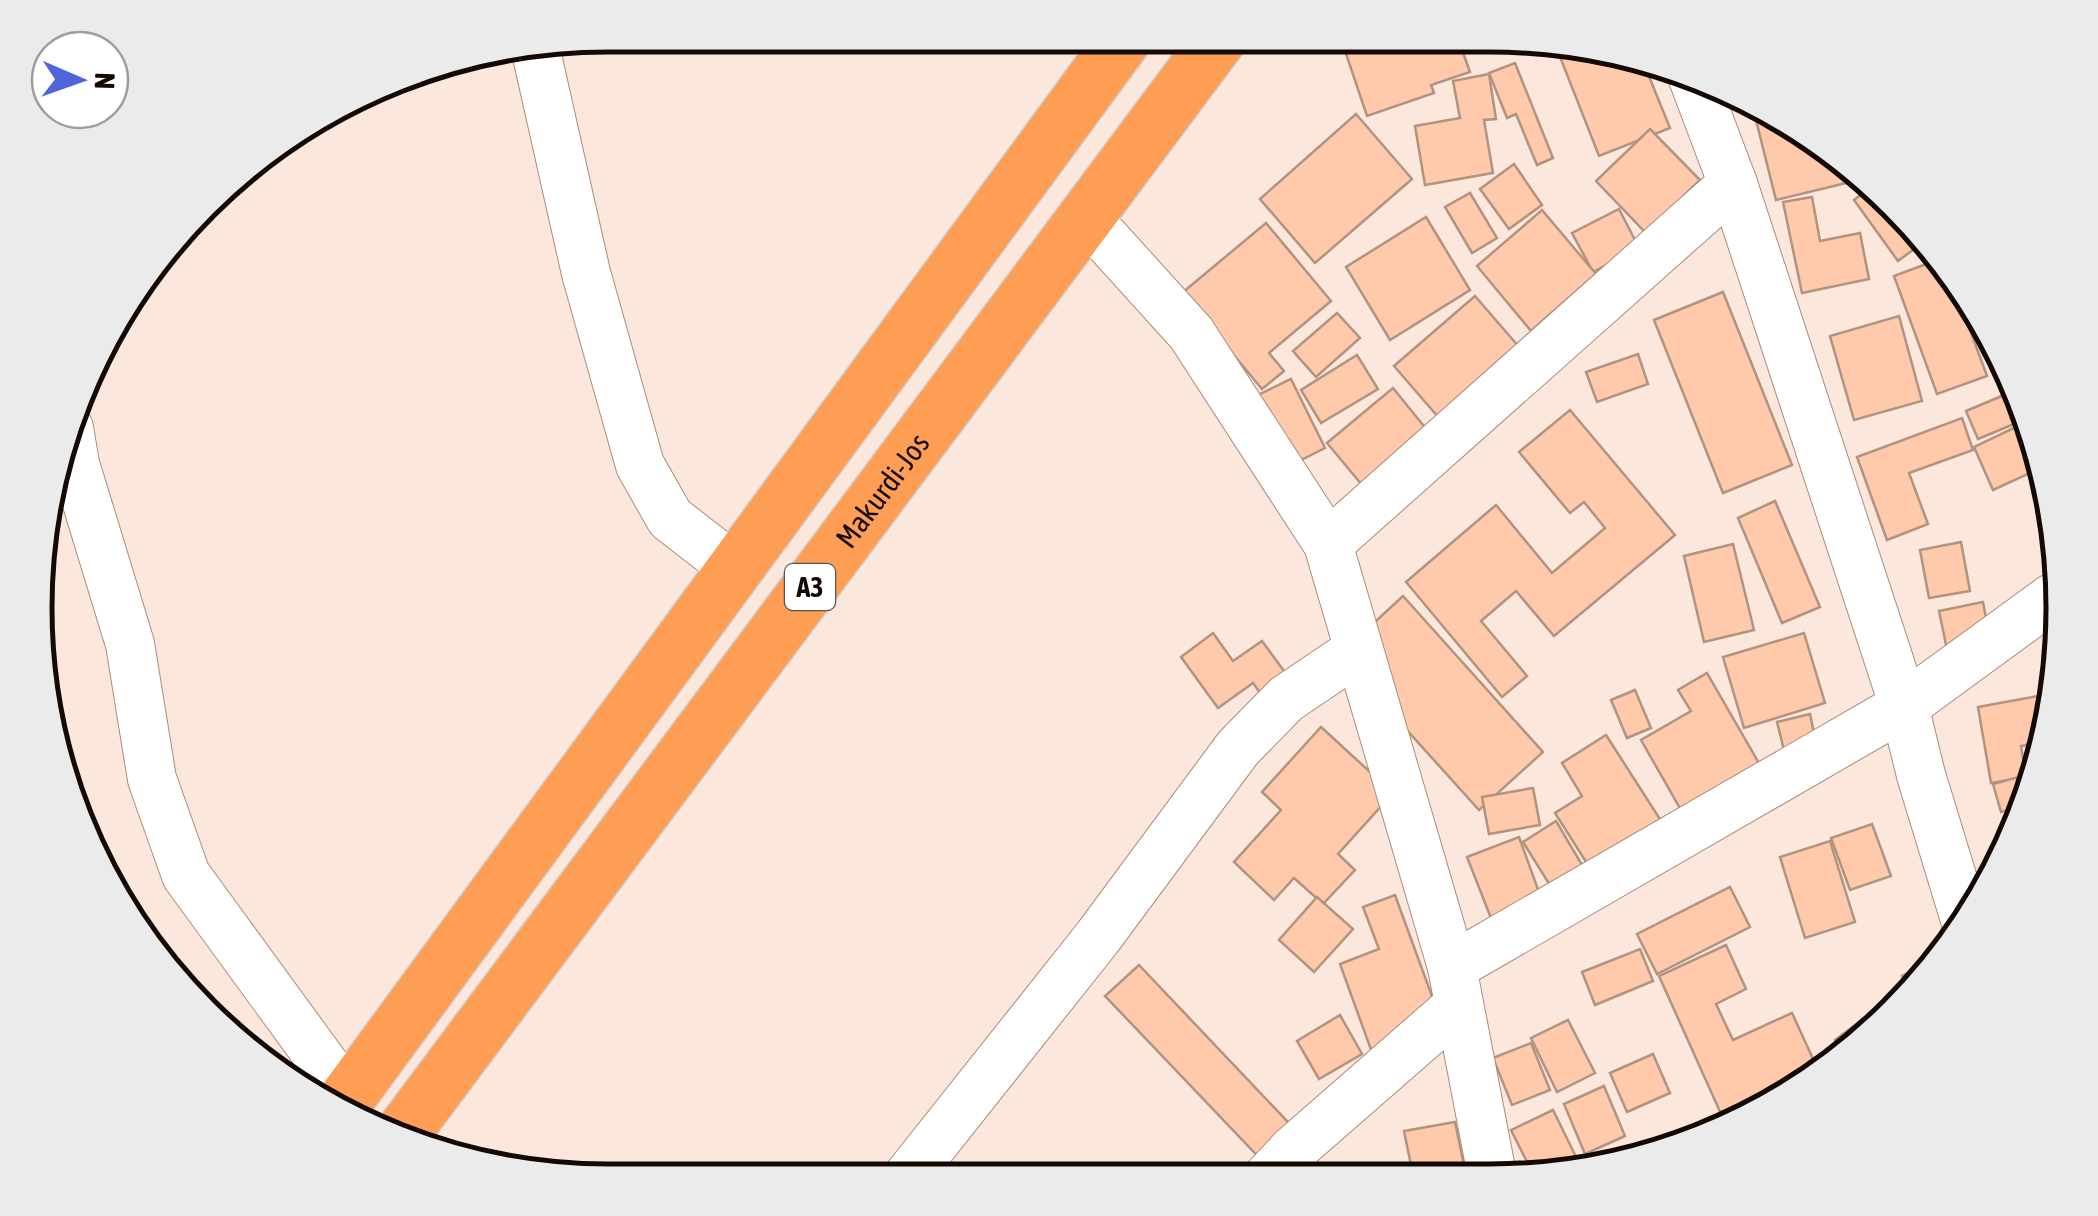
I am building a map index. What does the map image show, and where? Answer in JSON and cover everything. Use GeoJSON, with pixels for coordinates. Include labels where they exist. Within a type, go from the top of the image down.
{"type":"FeatureCollection","features":[{"type":"Feature","properties":{"kind":"highway","name":"A3"},"geometry":{"type":"LineString","coordinates":[[347,1098],[1114,52]]}},
{"type":"Feature","properties":{"kind":"highway","name":"Makurdi-Jos"},"geometry":{"type":"LineString","coordinates":[[408,1126],[1210,52]]}},
{"type":"Feature","properties":{"kind":"street"},"geometry":{"type":"LineString","coordinates":[[537,57],[586,274],[640,465],[670,518],[733,567]]}},
{"type":"Feature","properties":{"kind":"street"},"geometry":{"type":"LineString","coordinates":[[1700,94],[1733,184],[1904,706],[1960,904]]}},
{"type":"Feature","properties":{"kind":"street"},"geometry":{"type":"LineString","coordinates":[[1328,544],[1733,184]]}},
{"type":"Feature","properties":{"kind":"street"},"geometry":{"type":"LineString","coordinates":[[1086,217],[1190,333],[1328,544],[1456,986],[1489,1164]]}},
{"type":"Feature","properties":{"kind":"street"},"geometry":{"type":"LineString","coordinates":[[74,456],[130,644],[152,779],[186,876],[335,1092]]}},
{"type":"Feature","properties":{"kind":"street"},"geometry":{"type":"LineString","coordinates":[[1280,1164],[1456,986],[1904,706],[2046,603]]}},
{"type":"Feature","properties":{"kind":"street"},"geometry":{"type":"LineString","coordinates":[[918,1164],[1098,937],[1238,748],[1286,699],[1357,651]]}},
{"type":"Feature","properties":{"kind":"building"},"geometry":{"type":"Polygon","coordinates":[[[1345,52],[1463,52],[1470,72],[1431,85],[1434,93],[1367,116],[1345,52]]]}},
{"type":"Feature","properties":{"kind":"building"},"geometry":{"type":"Polygon","coordinates":[[[1560,57],[1649,76],[1670,128],[1599,156],[1560,57]]]}},
{"type":"Feature","properties":{"kind":"building"},"geometry":{"type":"Polygon","coordinates":[[[1515,63],[1553,158],[1537,165],[1516,114],[1507,118],[1489,73],[1515,63]]]}},
{"type":"Feature","properties":{"kind":"building"},"geometry":{"type":"Polygon","coordinates":[[[1489,74],[1496,119],[1484,120],[1493,173],[1425,185],[1415,126],[1460,118],[1453,81],[1489,74]]]}},
{"type":"Feature","properties":{"kind":"building"},"geometry":{"type":"Polygon","coordinates":[[[1356,114],[1412,179],[1315,263],[1260,199],[1356,114]]]}},
{"type":"Feature","properties":{"kind":"building"},"geometry":{"type":"Polygon","coordinates":[[[1756,121],[1799,146],[1846,182],[1776,200],[1756,121]]]}},
{"type":"Feature","properties":{"kind":"building"},"geometry":{"type":"Polygon","coordinates":[[[1650,129],[1700,180],[1646,233],[1596,181],[1650,129]]]}},
{"type":"Feature","properties":{"kind":"building"},"geometry":{"type":"Polygon","coordinates":[[[1514,164],[1542,205],[1509,229],[1480,189],[1514,164]]]}},
{"type":"Feature","properties":{"kind":"building"},"geometry":{"type":"Polygon","coordinates":[[[1470,193],[1497,238],[1472,253],[1445,207],[1470,193]]]}},
{"type":"Feature","properties":{"kind":"building"},"geometry":{"type":"Polygon","coordinates":[[[1861,195],[1914,249],[1898,261],[1854,200],[1861,195]]]}},
{"type":"Feature","properties":{"kind":"building"},"geometry":{"type":"Polygon","coordinates":[[[1812,197],[1820,241],[1860,233],[1869,279],[1802,293],[1783,202],[1812,197]]]}},
{"type":"Feature","properties":{"kind":"building"},"geometry":{"type":"Polygon","coordinates":[[[1619,209],[1639,248],[1593,272],[1572,233],[1619,209]]]}},
{"type":"Feature","properties":{"kind":"building"},"geometry":{"type":"Polygon","coordinates":[[[1542,210],[1596,274],[1531,331],[1477,266],[1542,210]]]}},
{"type":"Feature","properties":{"kind":"building"},"geometry":{"type":"Polygon","coordinates":[[[1426,217],[1470,290],[1390,340],[1346,267],[1426,217]]]}},
{"type":"Feature","properties":{"kind":"building"},"geometry":{"type":"Polygon","coordinates":[[[1266,223],[1331,301],[1269,353],[1284,371],[1262,389],[1182,293],[1266,223]]]}},
{"type":"Feature","properties":{"kind":"building"},"geometry":{"type":"Polygon","coordinates":[[[1926,264],[1968,326],[1987,376],[1937,394],[1894,276],[1926,264]]]}},
{"type":"Feature","properties":{"kind":"building"},"geometry":{"type":"Polygon","coordinates":[[[1723,292],[1792,465],[1723,493],[1654,320],[1723,292]]]}},
{"type":"Feature","properties":{"kind":"building"},"geometry":{"type":"Polygon","coordinates":[[[1475,296],[1520,348],[1439,418],[1394,366],[1475,296]]]}},
{"type":"Feature","properties":{"kind":"building"},"geometry":{"type":"Polygon","coordinates":[[[1337,313],[1360,338],[1316,377],[1293,351],[1337,313]]]}},
{"type":"Feature","properties":{"kind":"building"},"geometry":{"type":"Polygon","coordinates":[[[1899,316],[1922,401],[1854,420],[1830,336],[1899,316]]]}},
{"type":"Feature","properties":{"kind":"building"},"geometry":{"type":"Polygon","coordinates":[[[1638,354],[1648,384],[1597,402],[1586,372],[1638,354]]]}},
{"type":"Feature","properties":{"kind":"building"},"geometry":{"type":"Polygon","coordinates":[[[1357,355],[1378,389],[1321,423],[1301,390],[1357,355]]]}},
{"type":"Feature","properties":{"kind":"building"},"geometry":{"type":"Polygon","coordinates":[[[1291,379],[1325,448],[1291,465],[1256,396],[1291,379]]]}},
{"type":"Feature","properties":{"kind":"building"},"geometry":{"type":"Polygon","coordinates":[[[1393,388],[1432,436],[1367,491],[1327,443],[1393,388]]]}},
{"type":"Feature","properties":{"kind":"building"},"geometry":{"type":"Polygon","coordinates":[[[2003,395],[2014,424],[1978,439],[1966,411],[2003,395]]]}},
{"type":"Feature","properties":{"kind":"building"},"geometry":{"type":"Polygon","coordinates":[[[1570,410],[1675,535],[1554,636],[1516,591],[1481,621],[1527,676],[1502,697],[1406,582],[1496,505],[1552,573],[1605,528],[1584,502],[1570,513],[1519,452],[1570,410]]]}},
{"type":"Feature","properties":{"kind":"building"},"geometry":{"type":"Polygon","coordinates":[[[1962,418],[1973,450],[1909,473],[1928,524],[1887,540],[1857,457],[1962,418]]]}},
{"type":"Feature","properties":{"kind":"building"},"geometry":{"type":"Polygon","coordinates":[[[2015,427],[2029,473],[1993,490],[1974,447],[2015,427]]]}},
{"type":"Feature","properties":{"kind":"building"},"geometry":{"type":"Polygon","coordinates":[[[1775,501],[1820,607],[1782,623],[1738,518],[1775,501]]]}},
{"type":"Feature","properties":{"kind":"building"},"geometry":{"type":"Polygon","coordinates":[[[1961,542],[1970,591],[1929,598],[1920,550],[1961,542]]]}},
{"type":"Feature","properties":{"kind":"building"},"geometry":{"type":"Polygon","coordinates":[[[1733,544],[1754,630],[1704,642],[1684,556],[1733,544]]]}},
{"type":"Feature","properties":{"kind":"building"},"geometry":{"type":"Polygon","coordinates":[[[1403,596],[1543,752],[1479,810],[1339,655],[1403,596]]]}},
{"type":"Feature","properties":{"kind":"building"},"geometry":{"type":"Polygon","coordinates":[[[1983,602],[1994,661],[1951,669],[1939,611],[1983,602]]]}},
{"type":"Feature","properties":{"kind":"building"},"geometry":{"type":"Polygon","coordinates":[[[1213,633],[1233,661],[1262,641],[1297,689],[1271,708],[1253,683],[1218,708],[1181,657],[1213,633]]]}},
{"type":"Feature","properties":{"kind":"building"},"geometry":{"type":"Polygon","coordinates":[[[1804,633],[1825,703],[1744,728],[1723,657],[1804,633]]]}},
{"type":"Feature","properties":{"kind":"building"},"geometry":{"type":"Polygon","coordinates":[[[1707,673],[1760,765],[1681,810],[1641,740],[1691,711],[1678,690],[1707,673]]]}},
{"type":"Feature","properties":{"kind":"building"},"geometry":{"type":"Polygon","coordinates":[[[1635,690],[1651,728],[1627,738],[1611,700],[1635,690]]]}},
{"type":"Feature","properties":{"kind":"building"},"geometry":{"type":"Polygon","coordinates":[[[2038,696],[2029,745],[2021,746],[2024,763],[2019,778],[1991,783],[1978,707],[2038,696]]]}},
{"type":"Feature","properties":{"kind":"building"},"geometry":{"type":"Polygon","coordinates":[[[1810,714],[1816,743],[1784,750],[1777,722],[1810,714]]]}},
{"type":"Feature","properties":{"kind":"building"},"geometry":{"type":"Polygon","coordinates":[[[1321,727],[1393,793],[1338,854],[1355,870],[1323,904],[1294,878],[1274,900],[1234,862],[1281,810],[1262,792],[1321,727]]]}},
{"type":"Feature","properties":{"kind":"building"},"geometry":{"type":"Polygon","coordinates":[[[1606,735],[1667,830],[1595,876],[1555,813],[1582,796],[1562,763],[1606,735]]]}},
{"type":"Feature","properties":{"kind":"building"},"geometry":{"type":"Polygon","coordinates":[[[2019,777],[2007,810],[2001,812],[1993,784],[2019,777]]]}},
{"type":"Feature","properties":{"kind":"building"},"geometry":{"type":"Polygon","coordinates":[[[1533,788],[1540,825],[1489,834],[1482,797],[1533,788]]]}},
{"type":"Feature","properties":{"kind":"building"},"geometry":{"type":"Polygon","coordinates":[[[1556,821],[1588,875],[1556,895],[1523,842],[1556,821]]]}},
{"type":"Feature","properties":{"kind":"building"},"geometry":{"type":"Polygon","coordinates":[[[1872,824],[1891,876],[1850,890],[1831,838],[1872,824]]]}},
{"type":"Feature","properties":{"kind":"building"},"geometry":{"type":"Polygon","coordinates":[[[1519,837],[1548,917],[1498,936],[1467,857],[1519,837]]]}},
{"type":"Feature","properties":{"kind":"building"},"geometry":{"type":"Polygon","coordinates":[[[1830,841],[1855,922],[1805,938],[1780,857],[1830,841]]]}},
{"type":"Feature","properties":{"kind":"building"},"geometry":{"type":"Polygon","coordinates":[[[1730,887],[1750,927],[1657,974],[1637,934],[1730,887]]]}},
{"type":"Feature","properties":{"kind":"building"},"geometry":{"type":"Polygon","coordinates":[[[1395,895],[1445,1032],[1374,1058],[1340,964],[1379,949],[1363,907],[1395,895]]]}},
{"type":"Feature","properties":{"kind":"building"},"geometry":{"type":"Polygon","coordinates":[[[1317,897],[1353,929],[1314,972],[1279,940],[1317,897]]]}},
{"type":"Feature","properties":{"kind":"building"},"geometry":{"type":"Polygon","coordinates":[[[1726,945],[1746,989],[1716,1004],[1733,1040],[1792,1013],[1813,1060],[1721,1113],[1659,976],[1726,945]]]}},
{"type":"Feature","properties":{"kind":"building"},"geometry":{"type":"Polygon","coordinates":[[[1640,949],[1653,981],[1595,1005],[1582,972],[1640,949]]]}},
{"type":"Feature","properties":{"kind":"building"},"geometry":{"type":"Polygon","coordinates":[[[1139,965],[1304,1139],[1277,1164],[1265,1164],[1105,996],[1139,965]]]}},
{"type":"Feature","properties":{"kind":"building"},"geometry":{"type":"Polygon","coordinates":[[[1340,1015],[1362,1054],[1319,1079],[1297,1041],[1340,1015]]]}},
{"type":"Feature","properties":{"kind":"building"},"geometry":{"type":"Polygon","coordinates":[[[1568,1020],[1595,1073],[1557,1092],[1531,1038],[1568,1020]]]}},
{"type":"Feature","properties":{"kind":"building"},"geometry":{"type":"Polygon","coordinates":[[[1531,1043],[1550,1090],[1512,1105],[1493,1058],[1531,1043]]]}},
{"type":"Feature","properties":{"kind":"building"},"geometry":{"type":"Polygon","coordinates":[[[1653,1054],[1670,1093],[1627,1112],[1610,1073],[1653,1054]]]}},
{"type":"Feature","properties":{"kind":"building"},"geometry":{"type":"Polygon","coordinates":[[[1604,1086],[1625,1136],[1585,1154],[1564,1104],[1604,1086]]]}},
{"type":"Feature","properties":{"kind":"building"},"geometry":{"type":"Polygon","coordinates":[[[1553,1110],[1576,1157],[1527,1162],[1511,1130],[1553,1110]]]}},
{"type":"Feature","properties":{"kind":"building"},"geometry":{"type":"Polygon","coordinates":[[[1455,1122],[1464,1164],[1411,1164],[1404,1131],[1455,1122]]]}}]}
